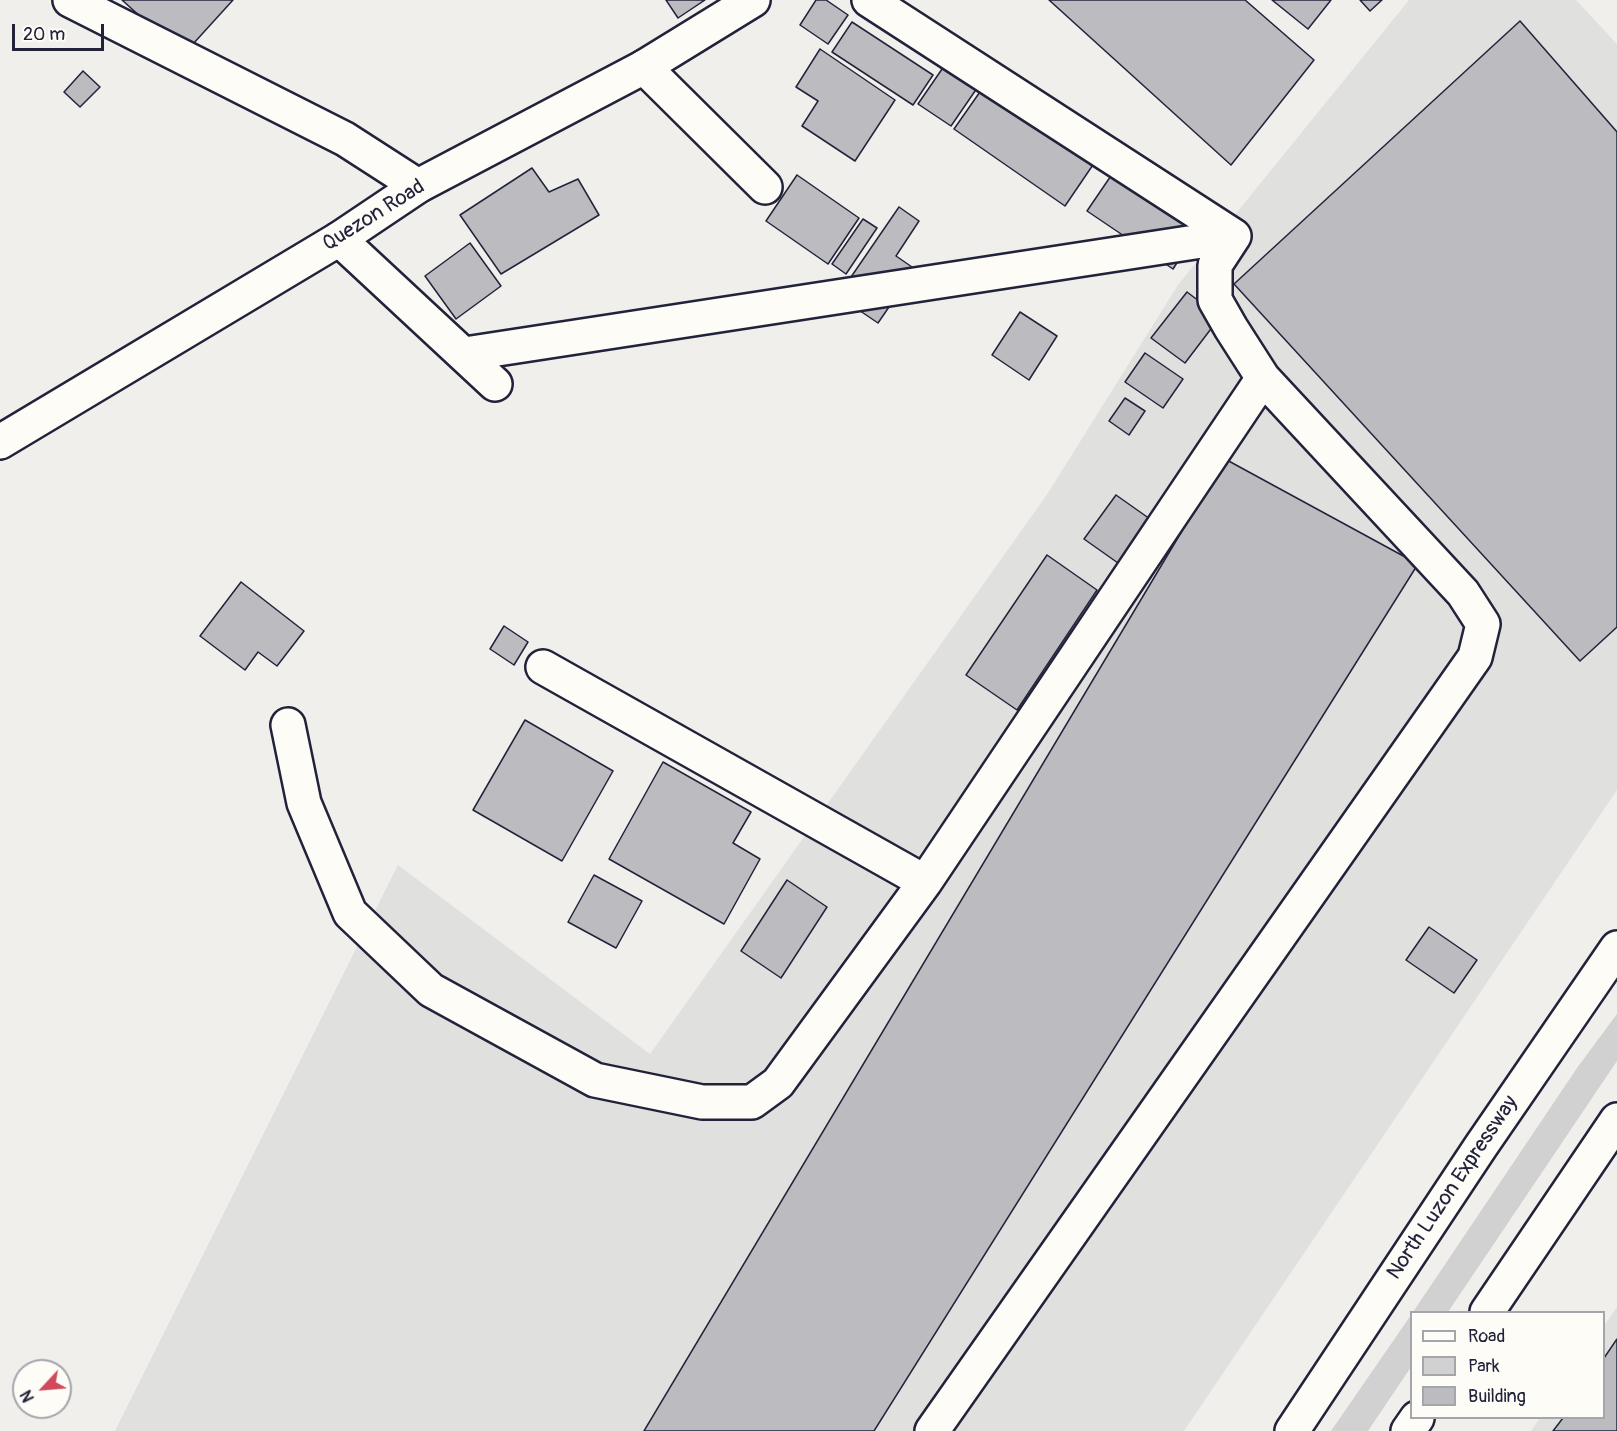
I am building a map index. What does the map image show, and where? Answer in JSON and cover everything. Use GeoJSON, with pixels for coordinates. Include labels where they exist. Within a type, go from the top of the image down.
{"type":"FeatureCollection","features":[{"type":"Feature","properties":{"kind":"main road"},"geometry":{"type":"LineString","coordinates":[[70,0],[345,139],[418,186]]}},
{"type":"Feature","properties":{"kind":"main road","name":"Quezon Road"},"geometry":{"type":"LineString","coordinates":[[0,442],[339,239],[418,186],[644,67],[753,0]]}},
{"type":"Feature","properties":{"kind":"main road"},"geometry":{"type":"LineString","coordinates":[[869,0],[1234,236]]}},
{"type":"Feature","properties":{"kind":"main road"},"geometry":{"type":"LineString","coordinates":[[644,67],[765,187]]}},
{"type":"Feature","properties":{"kind":"main road"},"geometry":{"type":"LineString","coordinates":[[465,354],[1234,236]]}},
{"type":"Feature","properties":{"kind":"main road"},"geometry":{"type":"LineString","coordinates":[[932,1431],[1475,657],[1483,624],[1463,593],[1263,378],[1215,300],[1215,265],[1234,236]]}},
{"type":"Feature","properties":{"kind":"main road"},"geometry":{"type":"LineString","coordinates":[[339,239],[495,384]]}},
{"type":"Feature","properties":{"kind":"main road"},"geometry":{"type":"LineString","coordinates":[[288,725],[304,803],[350,913],[431,990],[595,1080],[702,1102],[752,1102],[778,1083],[925,882],[1263,378]]}},
{"type":"Feature","properties":{"kind":"main road"},"geometry":{"type":"LineString","coordinates":[[543,668],[925,882]]}},
{"type":"Feature","properties":{"kind":"main road","name":"North Luzon Expressway"},"geometry":{"type":"LineString","coordinates":[[1293,1431],[1481,1146],[1617,948]]}},
{"type":"Feature","properties":{"kind":"main road"},"geometry":{"type":"LineString","coordinates":[[1488,1311],[1617,1120]]}},
{"type":"Feature","properties":{"kind":"main road"},"geometry":{"type":"LineString","coordinates":[[1575,1182],[1617,1140]]}},
{"type":"Feature","properties":{"kind":"shaded area"},"geometry":{"type":"Polygon","coordinates":[[[1409,0],[1576,0],[1617,44],[1617,790],[1184,1431],[115,1431],[398,865],[650,1054],[1048,493],[1178,285],[1409,0]]]}},
{"type":"Feature","properties":{"kind":"shaded area"},"geometry":{"type":"Polygon","coordinates":[[[1617,1307],[1617,1431],[1531,1431],[1539,1419],[1605,1419],[1605,1325],[1617,1307]]]}},
{"type":"Feature","properties":{"kind":"green space"},"geometry":{"type":"Polygon","coordinates":[[[1617,1014],[1617,1061],[1449,1311],[1414,1311],[1577,1068],[1617,1014]]]}},
{"type":"Feature","properties":{"kind":"green space"},"geometry":{"type":"Polygon","coordinates":[[[1410,1316],[1410,1368],[1368,1431],[1331,1431],[1410,1316]]]}},
{"type":"Feature","properties":{"kind":"building"},"geometry":{"type":"Polygon","coordinates":[[[122,0],[233,0],[183,55],[122,0]]]}},
{"type":"Feature","properties":{"kind":"building"},"geometry":{"type":"Polygon","coordinates":[[[666,0],[705,0],[678,18],[666,0]]]}},
{"type":"Feature","properties":{"kind":"building"},"geometry":{"type":"Polygon","coordinates":[[[816,0],[826,0],[848,15],[828,44],[800,25],[816,0]]]}},
{"type":"Feature","properties":{"kind":"building"},"geometry":{"type":"Polygon","coordinates":[[[1049,0],[1245,0],[1314,60],[1231,165],[1049,0]]]}},
{"type":"Feature","properties":{"kind":"building"},"geometry":{"type":"Polygon","coordinates":[[[1272,0],[1331,0],[1308,29],[1272,0]]]}},
{"type":"Feature","properties":{"kind":"building"},"geometry":{"type":"Polygon","coordinates":[[[1360,0],[1382,0],[1370,11],[1360,0]]]}},
{"type":"Feature","properties":{"kind":"building"},"geometry":{"type":"Polygon","coordinates":[[[1520,21],[1617,132],[1617,627],[1580,661],[1234,284],[1520,21]]]}},
{"type":"Feature","properties":{"kind":"building"},"geometry":{"type":"Polygon","coordinates":[[[852,22],[933,75],[913,105],[832,52],[852,22]]]}},
{"type":"Feature","properties":{"kind":"building"},"geometry":{"type":"Polygon","coordinates":[[[820,49],[895,100],[855,161],[802,126],[818,101],[796,87],[820,49]]]}},
{"type":"Feature","properties":{"kind":"building"},"geometry":{"type":"Polygon","coordinates":[[[951,56],[984,78],[951,126],[918,104],[951,56]]]}},
{"type":"Feature","properties":{"kind":"building"},"geometry":{"type":"Polygon","coordinates":[[[83,71],[100,87],[80,107],[64,92],[83,71]]]}},
{"type":"Feature","properties":{"kind":"building"},"geometry":{"type":"Polygon","coordinates":[[[989,79],[1099,156],[1065,206],[954,129],[989,79]]]}},
{"type":"Feature","properties":{"kind":"building"},"geometry":{"type":"Polygon","coordinates":[[[1119,164],[1204,221],[1173,269],[1087,211],[1119,164]]]}},
{"type":"Feature","properties":{"kind":"building"},"geometry":{"type":"Polygon","coordinates":[[[532,168],[549,192],[578,179],[599,215],[501,274],[460,215],[532,168]]]}},
{"type":"Feature","properties":{"kind":"building"},"geometry":{"type":"Polygon","coordinates":[[[797,175],[859,218],[828,264],[766,221],[797,175]]]}},
{"type":"Feature","properties":{"kind":"building"},"geometry":{"type":"Polygon","coordinates":[[[899,207],[919,221],[896,256],[915,269],[878,323],[838,296],[899,207]]]}},
{"type":"Feature","properties":{"kind":"building"},"geometry":{"type":"Polygon","coordinates":[[[863,219],[877,228],[846,274],[832,264],[863,219]]]}},
{"type":"Feature","properties":{"kind":"building"},"geometry":{"type":"Polygon","coordinates":[[[470,243],[501,286],[456,319],[425,276],[470,243]]]}},
{"type":"Feature","properties":{"kind":"building"},"geometry":{"type":"Polygon","coordinates":[[[1187,292],[1220,317],[1185,363],[1151,338],[1187,292]]]}},
{"type":"Feature","properties":{"kind":"building"},"geometry":{"type":"Polygon","coordinates":[[[1020,312],[1057,336],[1029,380],[992,355],[1020,312]]]}},
{"type":"Feature","properties":{"kind":"building"},"geometry":{"type":"Polygon","coordinates":[[[1145,353],[1183,379],[1163,408],[1125,382],[1145,353]]]}},
{"type":"Feature","properties":{"kind":"building"},"geometry":{"type":"Polygon","coordinates":[[[1125,398],[1145,411],[1129,435],[1109,421],[1125,398]]]}},
{"type":"Feature","properties":{"kind":"building"},"geometry":{"type":"Polygon","coordinates":[[[1225,459],[1418,564],[874,1431],[644,1431],[1225,459]]]}},
{"type":"Feature","properties":{"kind":"building"},"geometry":{"type":"Polygon","coordinates":[[[1116,495],[1150,519],[1118,563],[1084,539],[1116,495]]]}},
{"type":"Feature","properties":{"kind":"building"},"geometry":{"type":"Polygon","coordinates":[[[1047,555],[1097,590],[1017,710],[966,675],[1047,555]]]}},
{"type":"Feature","properties":{"kind":"building"},"geometry":{"type":"Polygon","coordinates":[[[241,582],[304,631],[277,666],[258,652],[245,670],[200,636],[241,582]]]}},
{"type":"Feature","properties":{"kind":"building"},"geometry":{"type":"Polygon","coordinates":[[[504,626],[528,642],[514,665],[490,649],[504,626]]]}},
{"type":"Feature","properties":{"kind":"building"},"geometry":{"type":"Polygon","coordinates":[[[525,720],[613,771],[562,861],[473,810],[525,720]]]}},
{"type":"Feature","properties":{"kind":"building"},"geometry":{"type":"Polygon","coordinates":[[[663,762],[751,812],[733,843],[760,859],[724,924],[609,859],[663,762]]]}},
{"type":"Feature","properties":{"kind":"building"},"geometry":{"type":"Polygon","coordinates":[[[594,875],[642,901],[616,948],[568,922],[594,875]]]}},
{"type":"Feature","properties":{"kind":"building"},"geometry":{"type":"Polygon","coordinates":[[[787,880],[827,907],[781,978],[741,951],[787,880]]]}},
{"type":"Feature","properties":{"kind":"building"},"geometry":{"type":"Polygon","coordinates":[[[1429,927],[1477,960],[1454,993],[1406,960],[1429,927]]]}},
{"type":"Feature","properties":{"kind":"building"},"geometry":{"type":"Polygon","coordinates":[[[1617,1339],[1617,1431],[1553,1431],[1562,1419],[1605,1419],[1605,1357],[1617,1339]]]}}]}
